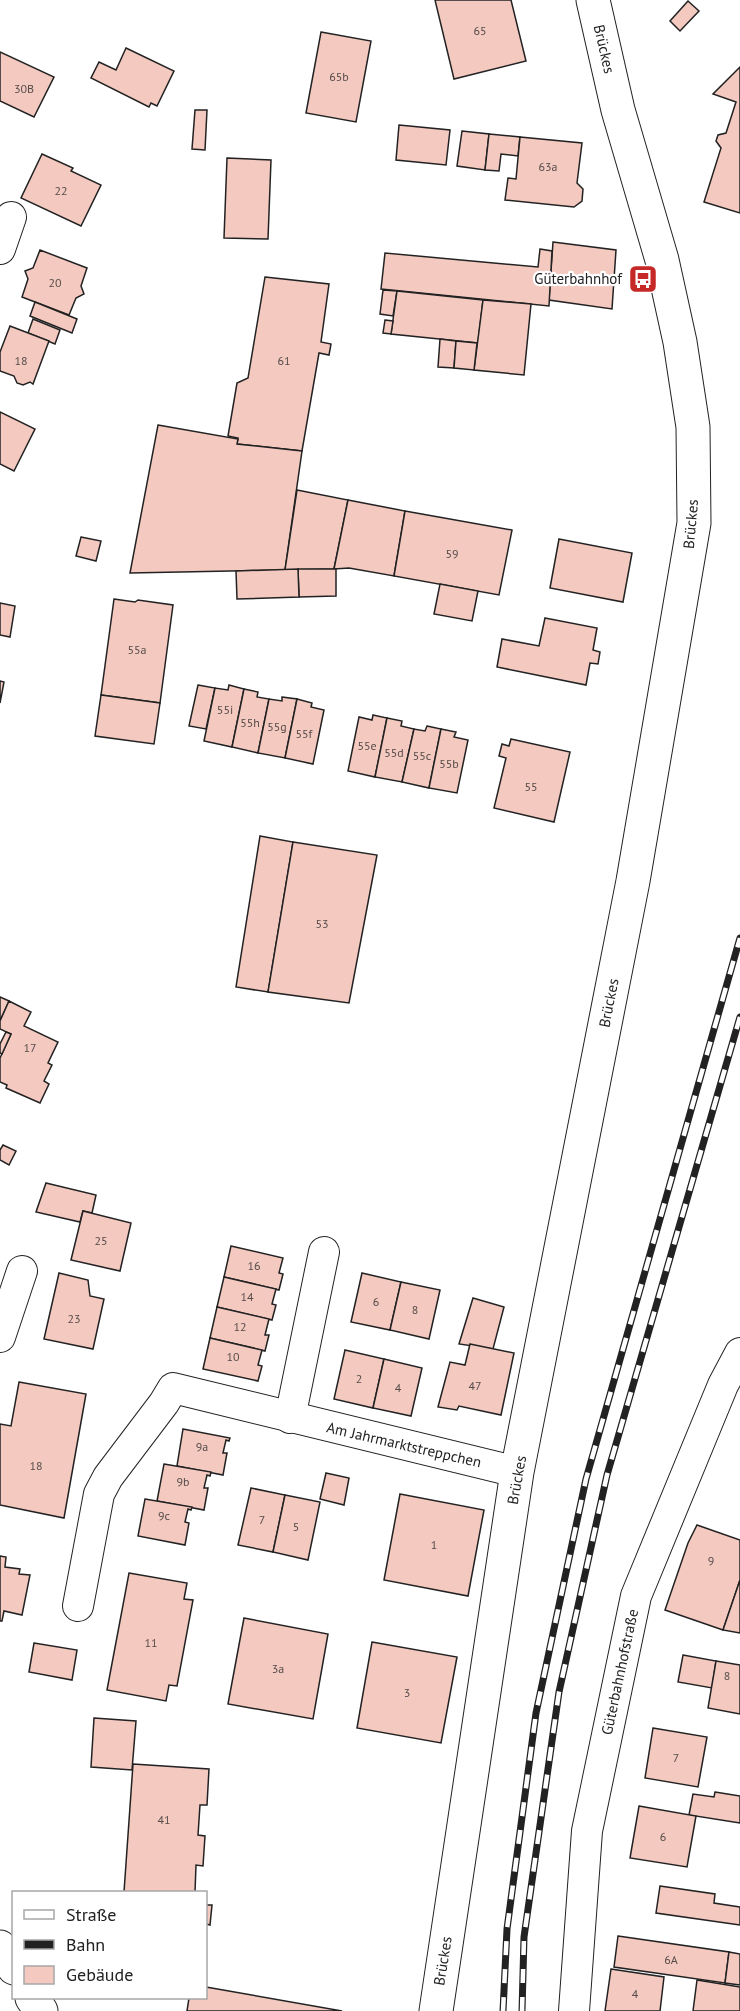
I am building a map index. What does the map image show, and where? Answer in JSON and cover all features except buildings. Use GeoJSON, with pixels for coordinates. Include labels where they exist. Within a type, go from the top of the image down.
{"type":"FeatureCollection","features":[{"type":"Feature","properties":{"kind":"main road","name":"Brückes"},"geometry":{"type":"LineString","coordinates":[[436,2011],[517,1472],[633,881],[693,523],[693,427],[680,342],[662,260],[618,110],[593,0]]}},
{"type":"Feature","properties":{"kind":"main road"},"geometry":{"type":"LineString","coordinates":[[0,1947],[12,1965]]}},
{"type":"Feature","properties":{"kind":"street"},"geometry":{"type":"LineString","coordinates":[[0,249],[11,217]]}},
{"type":"Feature","properties":{"kind":"street"},"geometry":{"type":"LineString","coordinates":[[290,1418],[324,1252]]}},
{"type":"Feature","properties":{"kind":"street"},"geometry":{"type":"LineString","coordinates":[[0,1337],[22,1271]]}},
{"type":"Feature","properties":{"kind":"street","name":"Güterbahnhofstraße"},"geometry":{"type":"LineString","coordinates":[[574,2011],[587,1831],[636,1596],[723,1385],[740,1353]]}},
{"type":"Feature","properties":{"kind":"street","name":"Am Jahrmarktstreppchen"},"geometry":{"type":"LineString","coordinates":[[78,1606],[99,1494],[108,1477],[165,1403],[173,1388],[517,1472]]}},
{"type":"Feature","properties":{"kind":"railway"},"geometry":{"type":"LineString","coordinates":[[503,2011],[507,1929],[536,1713],[586,1479],[740,938]]}},
{"type":"Feature","properties":{"kind":"railway"},"geometry":{"type":"LineString","coordinates":[[522,2011],[524,1937],[559,1692],[607,1475],[740,1017]]}},
{"type":"Feature","properties":{"kind":"place","name":"Güterbahnhof"},"geometry":{"type":"Point","coordinates":[643,279]}}]}
